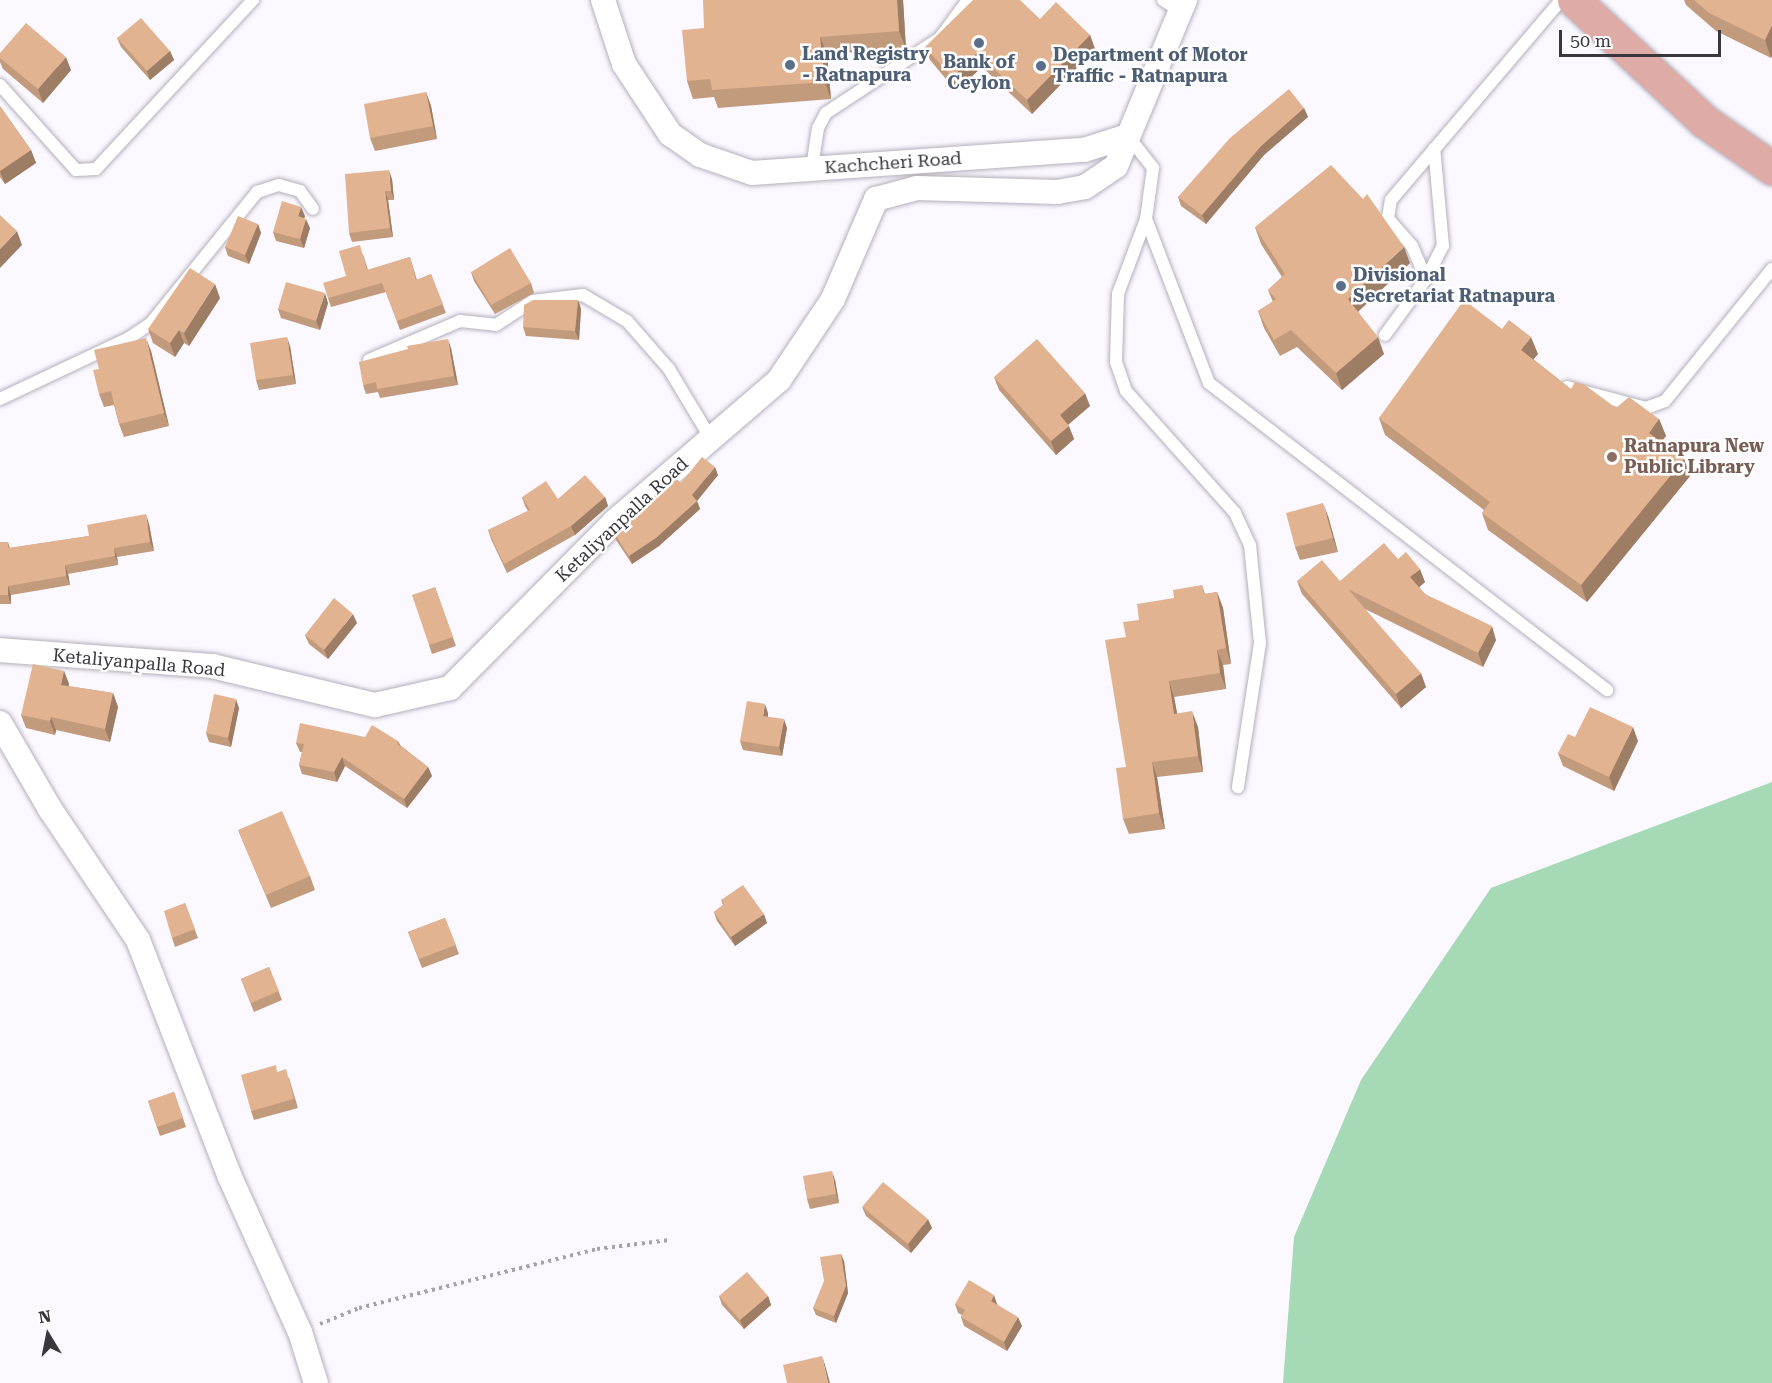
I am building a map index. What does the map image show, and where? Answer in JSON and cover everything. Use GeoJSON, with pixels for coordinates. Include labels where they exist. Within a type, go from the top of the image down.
{"type":"FeatureCollection","features":[{"type":"Feature","properties":{"kind":"main road"},"geometry":{"type":"LineString","coordinates":[[1574,0],[1704,121],[1772,168]]}},
{"type":"Feature","properties":{"kind":"street","name":"Kachcheri Road"},"geometry":{"type":"LineString","coordinates":[[603,0],[624,64],[670,134],[700,155],[752,173],[1084,150],[1128,136]]}},
{"type":"Feature","properties":{"kind":"street"},"geometry":{"type":"LineString","coordinates":[[1128,136],[1176,4]]}},
{"type":"Feature","properties":{"kind":"street","name":"Ketaliyanpalla Road"},"geometry":{"type":"LineString","coordinates":[[0,650],[212,666],[375,705],[450,688],[615,522],[779,380],[833,299],[876,200],[917,188],[1057,192],[1085,187],[1116,166],[1128,136]]}},
{"type":"Feature","properties":{"kind":"street"},"geometry":{"type":"LineString","coordinates":[[0,723],[50,809],[138,940],[229,1174],[300,1332],[316,1383]]}},
{"type":"Feature","properties":{"kind":"lane"},"geometry":{"type":"LineString","coordinates":[[0,85],[76,170],[96,169],[253,0]]}},
{"type":"Feature","properties":{"kind":"lane"},"geometry":{"type":"LineString","coordinates":[[812,168],[818,128],[826,113],[940,39],[968,0]]}},
{"type":"Feature","properties":{"kind":"lane"},"geometry":{"type":"LineString","coordinates":[[1426,279],[1412,246],[1388,218],[1391,200],[1561,0]]}},
{"type":"Feature","properties":{"kind":"lane"},"geometry":{"type":"LineString","coordinates":[[1128,136],[1152,168],[1146,219],[1118,294],[1116,362],[1126,391],[1236,513],[1250,545],[1260,643],[1238,787]]}},
{"type":"Feature","properties":{"kind":"lane"},"geometry":{"type":"LineString","coordinates":[[1385,335],[1426,279],[1443,246],[1434,148]]}},
{"type":"Feature","properties":{"kind":"lane"},"geometry":{"type":"LineString","coordinates":[[0,399],[129,338],[151,322],[257,192],[279,185],[300,191],[313,209]]}},
{"type":"Feature","properties":{"kind":"lane"},"geometry":{"type":"LineString","coordinates":[[1146,219],[1209,383],[1608,690]]}},
{"type":"Feature","properties":{"kind":"lane"},"geometry":{"type":"LineString","coordinates":[[1567,387],[1646,408],[1665,401],[1772,269]]}},
{"type":"Feature","properties":{"kind":"lane"},"geometry":{"type":"LineString","coordinates":[[369,360],[460,321],[496,326],[533,301],[583,294],[627,321],[669,369],[711,439]]}},
{"type":"Feature","properties":{"kind":"path"},"geometry":{"type":"LineString","coordinates":[[300,1332],[359,1308],[597,1249],[669,1240]]}},
{"type":"Feature","properties":{"kind":"green space"},"geometry":{"type":"Polygon","coordinates":[[[1772,782],[1772,1383],[1283,1383],[1294,1237],[1361,1080],[1491,888],[1772,782]]]}},
{"type":"Feature","properties":{"kind":"building"},"geometry":{"type":"Polygon","coordinates":[[[703,0],[897,0],[899,31],[820,37],[825,82],[712,90],[710,79],[687,81],[682,30],[704,28],[703,0]]]}},
{"type":"Feature","properties":{"kind":"building"},"geometry":{"type":"Polygon","coordinates":[[[973,0],[1020,0],[1040,19],[1056,2],[1090,35],[1027,100],[977,53],[952,77],[925,47],[973,0]]]}},
{"type":"Feature","properties":{"kind":"building"},"geometry":{"type":"Polygon","coordinates":[[[1694,0],[1772,0],[1772,25],[1765,40],[1709,13],[1694,0]]]}},
{"type":"Feature","properties":{"kind":"building"},"geometry":{"type":"Polygon","coordinates":[[[141,18],[170,51],[147,71],[117,38],[141,18]]]}},
{"type":"Feature","properties":{"kind":"building"},"geometry":{"type":"Polygon","coordinates":[[[26,23],[66,57],[38,89],[0,58],[0,53],[26,23]]]}},
{"type":"Feature","properties":{"kind":"building"},"geometry":{"type":"Polygon","coordinates":[[[1289,89],[1304,108],[1261,146],[1202,215],[1178,197],[1230,138],[1289,89]]]}},
{"type":"Feature","properties":{"kind":"building"},"geometry":{"type":"Polygon","coordinates":[[[426,92],[433,126],[370,138],[364,104],[426,92]]]}},
{"type":"Feature","properties":{"kind":"building"},"geometry":{"type":"Polygon","coordinates":[[[0,106],[31,150],[0,171],[0,106]]]}},
{"type":"Feature","properties":{"kind":"building"},"geometry":{"type":"Polygon","coordinates":[[[1331,165],[1363,199],[1367,194],[1404,247],[1348,299],[1378,337],[1336,373],[1291,330],[1274,340],[1258,311],[1276,299],[1268,290],[1285,274],[1255,227],[1331,165]]]}},
{"type":"Feature","properties":{"kind":"building"},"geometry":{"type":"Polygon","coordinates":[[[389,170],[391,191],[385,191],[390,228],[349,233],[345,174],[389,170]]]}},
{"type":"Feature","properties":{"kind":"building"},"geometry":{"type":"Polygon","coordinates":[[[282,201],[301,207],[298,216],[306,219],[300,239],[273,232],[282,201]]]}},
{"type":"Feature","properties":{"kind":"building"},"geometry":{"type":"Polygon","coordinates":[[[0,215],[17,231],[0,249],[0,215]]]}},
{"type":"Feature","properties":{"kind":"building"},"geometry":{"type":"Polygon","coordinates":[[[238,216],[258,224],[245,255],[225,247],[238,216]]]}},
{"type":"Feature","properties":{"kind":"building"},"geometry":{"type":"Polygon","coordinates":[[[360,245],[367,270],[410,257],[416,280],[431,274],[443,304],[397,321],[382,283],[328,298],[323,283],[346,276],[339,251],[360,245]]]}},
{"type":"Feature","properties":{"kind":"building"},"geometry":{"type":"Polygon","coordinates":[[[510,248],[531,283],[491,305],[471,272],[510,248]]]}},
{"type":"Feature","properties":{"kind":"building"},"geometry":{"type":"Polygon","coordinates":[[[190,268],[215,284],[184,333],[179,330],[170,343],[148,329],[190,268]]]}},
{"type":"Feature","properties":{"kind":"building"},"geometry":{"type":"Polygon","coordinates":[[[286,282],[325,293],[316,321],[278,309],[286,282]]]}},
{"type":"Feature","properties":{"kind":"building"},"geometry":{"type":"Polygon","coordinates":[[[533,300],[578,300],[575,331],[523,327],[524,305],[533,300]]]}},
{"type":"Feature","properties":{"kind":"building"},"geometry":{"type":"Polygon","coordinates":[[[1464,300],[1502,329],[1509,320],[1531,337],[1521,350],[1571,389],[1575,382],[1585,385],[1616,408],[1629,397],[1659,419],[1649,433],[1684,459],[1581,585],[1482,513],[1490,502],[1379,418],[1464,300]]]}},
{"type":"Feature","properties":{"kind":"building"},"geometry":{"type":"Polygon","coordinates":[[[287,337],[293,375],[256,380],[250,343],[287,337]]]}},
{"type":"Feature","properties":{"kind":"building"},"geometry":{"type":"Polygon","coordinates":[[[146,338],[164,413],[119,424],[111,391],[99,394],[93,370],[99,369],[94,350],[146,338]]]}},
{"type":"Feature","properties":{"kind":"building"},"geometry":{"type":"Polygon","coordinates":[[[448,339],[454,376],[377,389],[376,382],[363,385],[359,362],[408,349],[407,346],[448,339]]]}},
{"type":"Feature","properties":{"kind":"building"},"geometry":{"type":"Polygon","coordinates":[[[1037,339],[1085,393],[1060,415],[1069,426],[1051,441],[994,377],[1037,339]]]}},
{"type":"Feature","properties":{"kind":"building"},"geometry":{"type":"Polygon","coordinates":[[[702,457],[715,467],[692,495],[697,501],[656,538],[629,556],[613,531],[650,506],[647,502],[675,477],[681,483],[702,457]]]}},
{"type":"Feature","properties":{"kind":"building"},"geometry":{"type":"Polygon","coordinates":[[[585,475],[605,497],[571,526],[504,564],[488,530],[530,510],[522,497],[546,481],[558,499],[585,475]]]}},
{"type":"Feature","properties":{"kind":"building"},"geometry":{"type":"Polygon","coordinates":[[[1323,503],[1333,538],[1295,547],[1286,513],[1323,503]]]}},
{"type":"Feature","properties":{"kind":"building"},"geometry":{"type":"Polygon","coordinates":[[[146,514],[150,542],[114,548],[115,556],[65,565],[66,576],[8,586],[8,595],[0,595],[0,542],[8,542],[8,548],[89,536],[87,525],[146,514]]]}},
{"type":"Feature","properties":{"kind":"building"},"geometry":{"type":"Polygon","coordinates":[[[1384,543],[1398,559],[1406,552],[1420,569],[1410,577],[1425,594],[1492,626],[1478,653],[1348,589],[1421,673],[1396,694],[1297,581],[1322,560],[1340,581],[1384,543]]]}},
{"type":"Feature","properties":{"kind":"building"},"geometry":{"type":"Polygon","coordinates":[[[1202,585],[1204,594],[1217,592],[1226,648],[1217,650],[1220,673],[1169,681],[1174,714],[1192,711],[1198,756],[1152,762],[1159,813],[1123,819],[1116,768],[1126,767],[1105,640],[1126,637],[1123,622],[1139,620],[1137,604],[1174,598],[1173,590],[1202,585]]]}},
{"type":"Feature","properties":{"kind":"building"},"geometry":{"type":"Polygon","coordinates":[[[435,587],[453,637],[429,645],[412,595],[435,587]]]}},
{"type":"Feature","properties":{"kind":"building"},"geometry":{"type":"Polygon","coordinates":[[[334,598],[353,614],[324,650],[305,635],[334,598]]]}},
{"type":"Feature","properties":{"kind":"building"},"geometry":{"type":"Polygon","coordinates":[[[33,664],[64,671],[61,685],[113,693],[105,729],[51,717],[50,721],[21,715],[33,664]]]}},
{"type":"Feature","properties":{"kind":"building"},"geometry":{"type":"Polygon","coordinates":[[[214,694],[236,699],[228,738],[206,733],[214,694]]]}},
{"type":"Feature","properties":{"kind":"building"},"geometry":{"type":"Polygon","coordinates":[[[747,701],[765,704],[763,716],[784,719],[779,747],[740,741],[747,701]]]}},
{"type":"Feature","properties":{"kind":"building"},"geometry":{"type":"Polygon","coordinates":[[[1590,707],[1633,727],[1609,777],[1558,753],[1568,734],[1575,737],[1590,707]]]}},
{"type":"Feature","properties":{"kind":"building"},"geometry":{"type":"Polygon","coordinates":[[[300,723],[365,737],[372,725],[398,741],[397,744],[428,767],[404,799],[342,757],[334,772],[299,765],[304,744],[296,743],[300,723]]]}},
{"type":"Feature","properties":{"kind":"building"},"geometry":{"type":"Polygon","coordinates":[[[282,811],[310,876],[266,895],[238,830],[282,811]]]}},
{"type":"Feature","properties":{"kind":"building"},"geometry":{"type":"Polygon","coordinates":[[[743,885],[764,914],[731,937],[714,912],[724,904],[721,900],[743,885]]]}},
{"type":"Feature","properties":{"kind":"building"},"geometry":{"type":"Polygon","coordinates":[[[185,903],[195,929],[172,938],[164,911],[185,903]]]}},
{"type":"Feature","properties":{"kind":"building"},"geometry":{"type":"Polygon","coordinates":[[[445,918],[456,945],[419,959],[408,932],[445,918]]]}},
{"type":"Feature","properties":{"kind":"building"},"geometry":{"type":"Polygon","coordinates":[[[269,967],[279,991],[251,1003],[241,979],[269,967]]]}},
{"type":"Feature","properties":{"kind":"building"},"geometry":{"type":"Polygon","coordinates":[[[276,1065],[277,1072],[286,1069],[294,1099],[251,1111],[241,1075],[276,1065]]]}},
{"type":"Feature","properties":{"kind":"building"},"geometry":{"type":"Polygon","coordinates":[[[174,1092],[183,1118],[157,1127],[148,1101],[174,1092]]]}},
{"type":"Feature","properties":{"kind":"building"},"geometry":{"type":"Polygon","coordinates":[[[832,1171],[836,1194],[807,1199],[803,1176],[832,1171]]]}},
{"type":"Feature","properties":{"kind":"building"},"geometry":{"type":"Polygon","coordinates":[[[883,1182],[928,1219],[908,1244],[862,1207],[883,1182]]]}},
{"type":"Feature","properties":{"kind":"building"},"geometry":{"type":"Polygon","coordinates":[[[841,1254],[846,1286],[834,1316],[813,1308],[824,1281],[820,1257],[841,1254]]]}},
{"type":"Feature","properties":{"kind":"building"},"geometry":{"type":"Polygon","coordinates":[[[747,1272],[768,1296],[740,1320],[719,1296],[747,1272]]]}},
{"type":"Feature","properties":{"kind":"building"},"geometry":{"type":"Polygon","coordinates":[[[969,1280],[994,1295],[991,1301],[1018,1317],[1004,1342],[961,1317],[965,1310],[955,1304],[969,1280]]]}},
{"type":"Feature","properties":{"kind":"building"},"geometry":{"type":"Polygon","coordinates":[[[822,1356],[828,1383],[787,1383],[783,1365],[822,1356]]]}},
{"type":"Feature","properties":{"kind":"place","name":"Bank of Ceylon"},"geometry":{"type":"Point","coordinates":[979,43]}},
{"type":"Feature","properties":{"kind":"place","name":"Land Registry - Ratnapura"},"geometry":{"type":"Point","coordinates":[790,65]}},
{"type":"Feature","properties":{"kind":"place","name":"Department of Motor Traffic - Ratnapura"},"geometry":{"type":"Point","coordinates":[1041,66]}},
{"type":"Feature","properties":{"kind":"place","name":"Divisional Secretariat Ratnapura"},"geometry":{"type":"Point","coordinates":[1341,286]}},
{"type":"Feature","properties":{"kind":"place","name":"Ratnapura New Public Library"},"geometry":{"type":"Point","coordinates":[1612,457]}}]}
